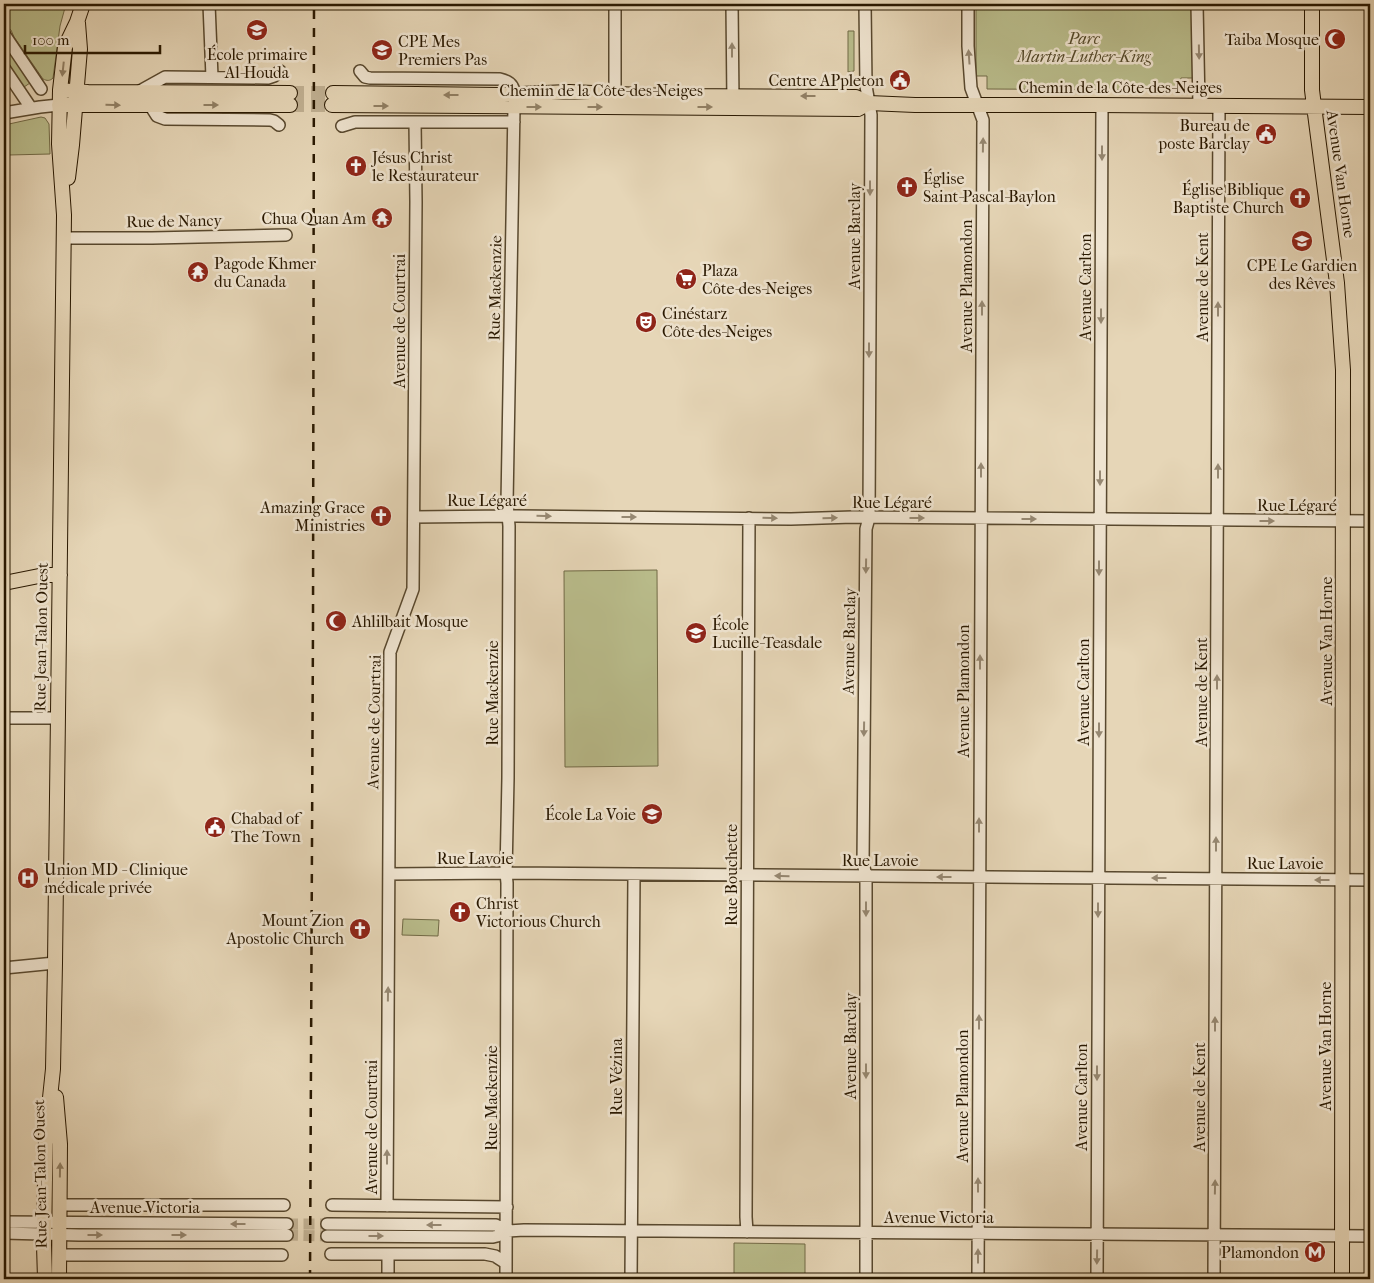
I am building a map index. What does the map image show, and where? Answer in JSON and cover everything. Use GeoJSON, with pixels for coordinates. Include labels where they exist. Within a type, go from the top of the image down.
{"type":"FeatureCollection","features":[{"type":"Feature","properties":{"kind":"main road","name":"Rue Jean-Talon Ouest"},"geometry":{"type":"LineString","coordinates":[[64,206],[59,144],[60,90],[65,47],[78,22],[82,4]]}},
{"type":"Feature","properties":{"kind":"main road","name":"Avenue Van Horne"},"geometry":{"type":"LineString","coordinates":[[1312,4],[1312,90],[1336,274],[1341,325],[1344,399],[1342,1279]]}},
{"type":"Feature","properties":{"kind":"main road","name":"Rue Jean-Talon Ouest"},"geometry":{"type":"LineString","coordinates":[[45,1279],[46,1136],[53,1068],[55,963],[63,238],[64,206],[72,145],[80,49],[78,22]]}},
{"type":"Feature","properties":{"kind":"main road"},"geometry":{"type":"LineString","coordinates":[[59,105],[76,98],[138,92],[290,99],[150,105],[76,98],[60,90]]}},
{"type":"Feature","properties":{"kind":"main road","name":"Chemin de la Côte-des-Neiges"},"geometry":{"type":"LineString","coordinates":[[332,99],[733,102],[856,97],[869,103],[915,105],[1370,107]]}},
{"type":"Feature","properties":{"kind":"main road"},"geometry":{"type":"LineString","coordinates":[[4,583],[44,575],[60,575]]}},
{"type":"Feature","properties":{"kind":"main road","name":"Rue Jean-Talon Ouest"},"geometry":{"type":"LineString","coordinates":[[53,1068],[60,1135],[59,1279]]}},
{"type":"Feature","properties":{"kind":"street"},"geometry":{"type":"LineString","coordinates":[[209,4],[212,77]]}},
{"type":"Feature","properties":{"kind":"street"},"geometry":{"type":"LineString","coordinates":[[615,4],[615,100]]}},
{"type":"Feature","properties":{"kind":"street"},"geometry":{"type":"LineString","coordinates":[[732,4],[733,102]]}},
{"type":"Feature","properties":{"kind":"street","name":"Avenue Barclay"},"geometry":{"type":"LineString","coordinates":[[865,4],[866,86],[870,122],[868,518],[866,529],[863,863],[866,876],[866,1279]]}},
{"type":"Feature","properties":{"kind":"street","name":"Avenue Plamondon"},"geometry":{"type":"LineString","coordinates":[[968,4],[971,88],[983,120],[978,1279]]}},
{"type":"Feature","properties":{"kind":"street"},"geometry":{"type":"LineString","coordinates":[[1197,4],[1199,106]]}},
{"type":"Feature","properties":{"kind":"street"},"geometry":{"type":"LineString","coordinates":[[4,34],[41,89]]}},
{"type":"Feature","properties":{"kind":"street"},"geometry":{"type":"LineString","coordinates":[[4,68],[28,104]]}},
{"type":"Feature","properties":{"kind":"street"},"geometry":{"type":"LineString","coordinates":[[138,92],[165,76],[270,78],[280,71]]}},
{"type":"Feature","properties":{"kind":"street","name":"Chemin de la Côte-des-Neiges"},"geometry":{"type":"LineString","coordinates":[[360,72],[363,76],[370,78],[500,79],[512,86],[514,100]]}},
{"type":"Feature","properties":{"kind":"street"},"geometry":{"type":"LineString","coordinates":[[41,89],[60,90]]}},
{"type":"Feature","properties":{"kind":"street"},"geometry":{"type":"LineString","coordinates":[[28,104],[41,89]]}},
{"type":"Feature","properties":{"kind":"street","name":"Rue Mackenzie"},"geometry":{"type":"LineString","coordinates":[[506,1279],[508,483],[514,100]]}},
{"type":"Feature","properties":{"kind":"street"},"geometry":{"type":"LineString","coordinates":[[9,112],[28,104],[59,105]]}},
{"type":"Feature","properties":{"kind":"street"},"geometry":{"type":"LineString","coordinates":[[150,105],[157,116],[165,119],[270,120],[279,125]]}},
{"type":"Feature","properties":{"kind":"street","name":"Avenue Carlton"},"geometry":{"type":"LineString","coordinates":[[1097,1279],[1102,105]]}},
{"type":"Feature","properties":{"kind":"street","name":"Avenue de Kent"},"geometry":{"type":"LineString","coordinates":[[1214,1279],[1219,106]]}},
{"type":"Feature","properties":{"kind":"street","name":"Chemin de la Côte-des-Neiges"},"geometry":{"type":"LineString","coordinates":[[342,126],[355,122],[514,122]]}},
{"type":"Feature","properties":{"kind":"street","name":"Avenue de Courtrai"},"geometry":{"type":"LineString","coordinates":[[387,1206],[390,652],[413,589],[415,122]]}},
{"type":"Feature","properties":{"kind":"street","name":"Rue de Nancy"},"geometry":{"type":"LineString","coordinates":[[63,238],[152,238],[286,234]]}},
{"type":"Feature","properties":{"kind":"street","name":"Rue Légaré"},"geometry":{"type":"LineString","coordinates":[[414,517],[1100,519],[1370,522]]}},
{"type":"Feature","properties":{"kind":"street","name":"Rue Bouchette"},"geometry":{"type":"LineString","coordinates":[[747,1232],[749,518]]}},
{"type":"Feature","properties":{"kind":"street"},"geometry":{"type":"LineString","coordinates":[[4,718],[57,718]]}},
{"type":"Feature","properties":{"kind":"street","name":"Rue Lavoie"},"geometry":{"type":"LineString","coordinates":[[389,874],[506,873],[1370,880]]}},
{"type":"Feature","properties":{"kind":"street","name":"Rue Vézina"},"geometry":{"type":"LineString","coordinates":[[631,1279],[634,874]]}},
{"type":"Feature","properties":{"kind":"street"},"geometry":{"type":"LineString","coordinates":[[4,968],[55,963]]}},
{"type":"Feature","properties":{"kind":"street","name":"Avenue Victoria"},"geometry":{"type":"LineString","coordinates":[[60,1205],[284,1205]]}},
{"type":"Feature","properties":{"kind":"street"},"geometry":{"type":"LineString","coordinates":[[332,1205],[507,1206]]}},
{"type":"Feature","properties":{"kind":"street","name":"Avenue Victoria"},"geometry":{"type":"LineString","coordinates":[[4,1222],[60,1229],[287,1230]]}},
{"type":"Feature","properties":{"kind":"street","name":"Avenue Victoria"},"geometry":{"type":"LineString","coordinates":[[327,1230],[496,1225],[507,1231],[1370,1236]]}},
{"type":"Feature","properties":{"kind":"street","name":"Avenue Victoria"},"geometry":{"type":"LineString","coordinates":[[4,1233],[44,1228]]}},
{"type":"Feature","properties":{"kind":"street"},"geometry":{"type":"LineString","coordinates":[[331,1254],[485,1254],[495,1256],[506,1263]]}},
{"type":"Feature","properties":{"kind":"street"},"geometry":{"type":"LineString","coordinates":[[388,1254],[388,1279]]}},
{"type":"Feature","properties":{"kind":"street"},"geometry":{"type":"LineString","coordinates":[[60,1255],[282,1255]]}},
{"type":"Feature","properties":{"kind":"green space"},"geometry":{"type":"Polygon","coordinates":[[[9,4],[66,4],[60,26],[53,78],[51,80],[43,79],[9,29],[9,4]]]}},
{"type":"Feature","properties":{"kind":"green space","name":"Parc Martin-Luther-King"},"geometry":{"type":"Polygon","coordinates":[[[976,4],[1192,4],[1193,78],[1181,78],[1181,90],[987,89],[987,76],[976,76],[976,4]]]}},
{"type":"Feature","properties":{"kind":"green space"},"geometry":{"type":"Polygon","coordinates":[[[848,31],[854,31],[854,71],[848,72],[848,31]]]}},
{"type":"Feature","properties":{"kind":"green space"},"geometry":{"type":"Polygon","coordinates":[[[4,44],[30,83],[24,87],[4,59],[4,44]]]}},
{"type":"Feature","properties":{"kind":"green space"},"geometry":{"type":"Polygon","coordinates":[[[41,117],[45,118],[49,124],[50,154],[9,155],[9,124],[41,117]]]}},
{"type":"Feature","properties":{"kind":"green space"},"geometry":{"type":"Polygon","coordinates":[[[657,570],[658,766],[565,767],[564,571],[657,570]]]}},
{"type":"Feature","properties":{"kind":"green space"},"geometry":{"type":"Polygon","coordinates":[[[403,919],[439,920],[438,936],[402,935],[403,919]]]}},
{"type":"Feature","properties":{"kind":"green space"},"geometry":{"type":"Polygon","coordinates":[[[734,1243],[805,1244],[805,1279],[734,1279],[734,1243]]]}},
{"type":"Feature","properties":{"kind":"tunnel"},"geometry":{"type":"LineString","coordinates":[[290,93],[333,93]]}},
{"type":"Feature","properties":{"kind":"tunnel"},"geometry":{"type":"LineString","coordinates":[[290,105],[332,105]]}},
{"type":"Feature","properties":{"kind":"tunnel"},"geometry":{"type":"LineString","coordinates":[[287,1224],[327,1224]]}},
{"type":"Feature","properties":{"kind":"tunnel"},"geometry":{"type":"LineString","coordinates":[[287,1235],[327,1236]]}},
{"type":"Feature","properties":{"kind":"railway"},"geometry":{"type":"LineString","coordinates":[[310,1279],[314,4]]}},
{"type":"Feature","properties":{"kind":"place","name":"École primaire Al-Houda"},"geometry":{"type":"Point","coordinates":[257,30]}},
{"type":"Feature","properties":{"kind":"place","name":"Taiba Mosque"},"geometry":{"type":"Point","coordinates":[1335,39]}},
{"type":"Feature","properties":{"kind":"place","name":"CPE Mes Premiers Pas"},"geometry":{"type":"Point","coordinates":[382,50]}},
{"type":"Feature","properties":{"kind":"place","name":"Centre APpleton"},"geometry":{"type":"Point","coordinates":[900,80]}},
{"type":"Feature","properties":{"kind":"place","name":"Bureau de poste Barclay"},"geometry":{"type":"Point","coordinates":[1266,134]}},
{"type":"Feature","properties":{"kind":"place","name":"Jésus Christ le Restaurateur"},"geometry":{"type":"Point","coordinates":[356,166]}},
{"type":"Feature","properties":{"kind":"place","name":"Église Saint-Pascal-Baylon"},"geometry":{"type":"Point","coordinates":[907,187]}},
{"type":"Feature","properties":{"kind":"place","name":"Église Biblique Baptiste Church"},"geometry":{"type":"Point","coordinates":[1300,198]}},
{"type":"Feature","properties":{"kind":"place","name":"Chua Quan Am"},"geometry":{"type":"Point","coordinates":[382,218]}},
{"type":"Feature","properties":{"kind":"place","name":"CPE Le Gardien des Rêves"},"geometry":{"type":"Point","coordinates":[1302,241]}},
{"type":"Feature","properties":{"kind":"place","name":"Pagode Khmer du Canada"},"geometry":{"type":"Point","coordinates":[198,272]}},
{"type":"Feature","properties":{"kind":"place","name":"Plaza Côte-des-Neiges"},"geometry":{"type":"Point","coordinates":[686,279]}},
{"type":"Feature","properties":{"kind":"place","name":"Cinéstarz Côte-des-Neiges"},"geometry":{"type":"Point","coordinates":[646,322]}},
{"type":"Feature","properties":{"kind":"place","name":"Amazing Grace Ministries"},"geometry":{"type":"Point","coordinates":[381,516]}},
{"type":"Feature","properties":{"kind":"place","name":"Ahlilbait Mosque"},"geometry":{"type":"Point","coordinates":[336,621]}},
{"type":"Feature","properties":{"kind":"place","name":"École Lucille-Teasdale"},"geometry":{"type":"Point","coordinates":[696,633]}},
{"type":"Feature","properties":{"kind":"place","name":"École La Voie"},"geometry":{"type":"Point","coordinates":[652,814]}},
{"type":"Feature","properties":{"kind":"place","name":"Chabad of The Town"},"geometry":{"type":"Point","coordinates":[215,827]}},
{"type":"Feature","properties":{"kind":"place","name":"Union MD - Clinique médicale privée"},"geometry":{"type":"Point","coordinates":[28,878]}},
{"type":"Feature","properties":{"kind":"place","name":"Christ Victorious Church"},"geometry":{"type":"Point","coordinates":[460,912]}},
{"type":"Feature","properties":{"kind":"place","name":"Mount Zion Apostolic Church"},"geometry":{"type":"Point","coordinates":[360,929]}},
{"type":"Feature","properties":{"kind":"place","name":"Plamondon"},"geometry":{"type":"Point","coordinates":[1315,1252]}}]}
